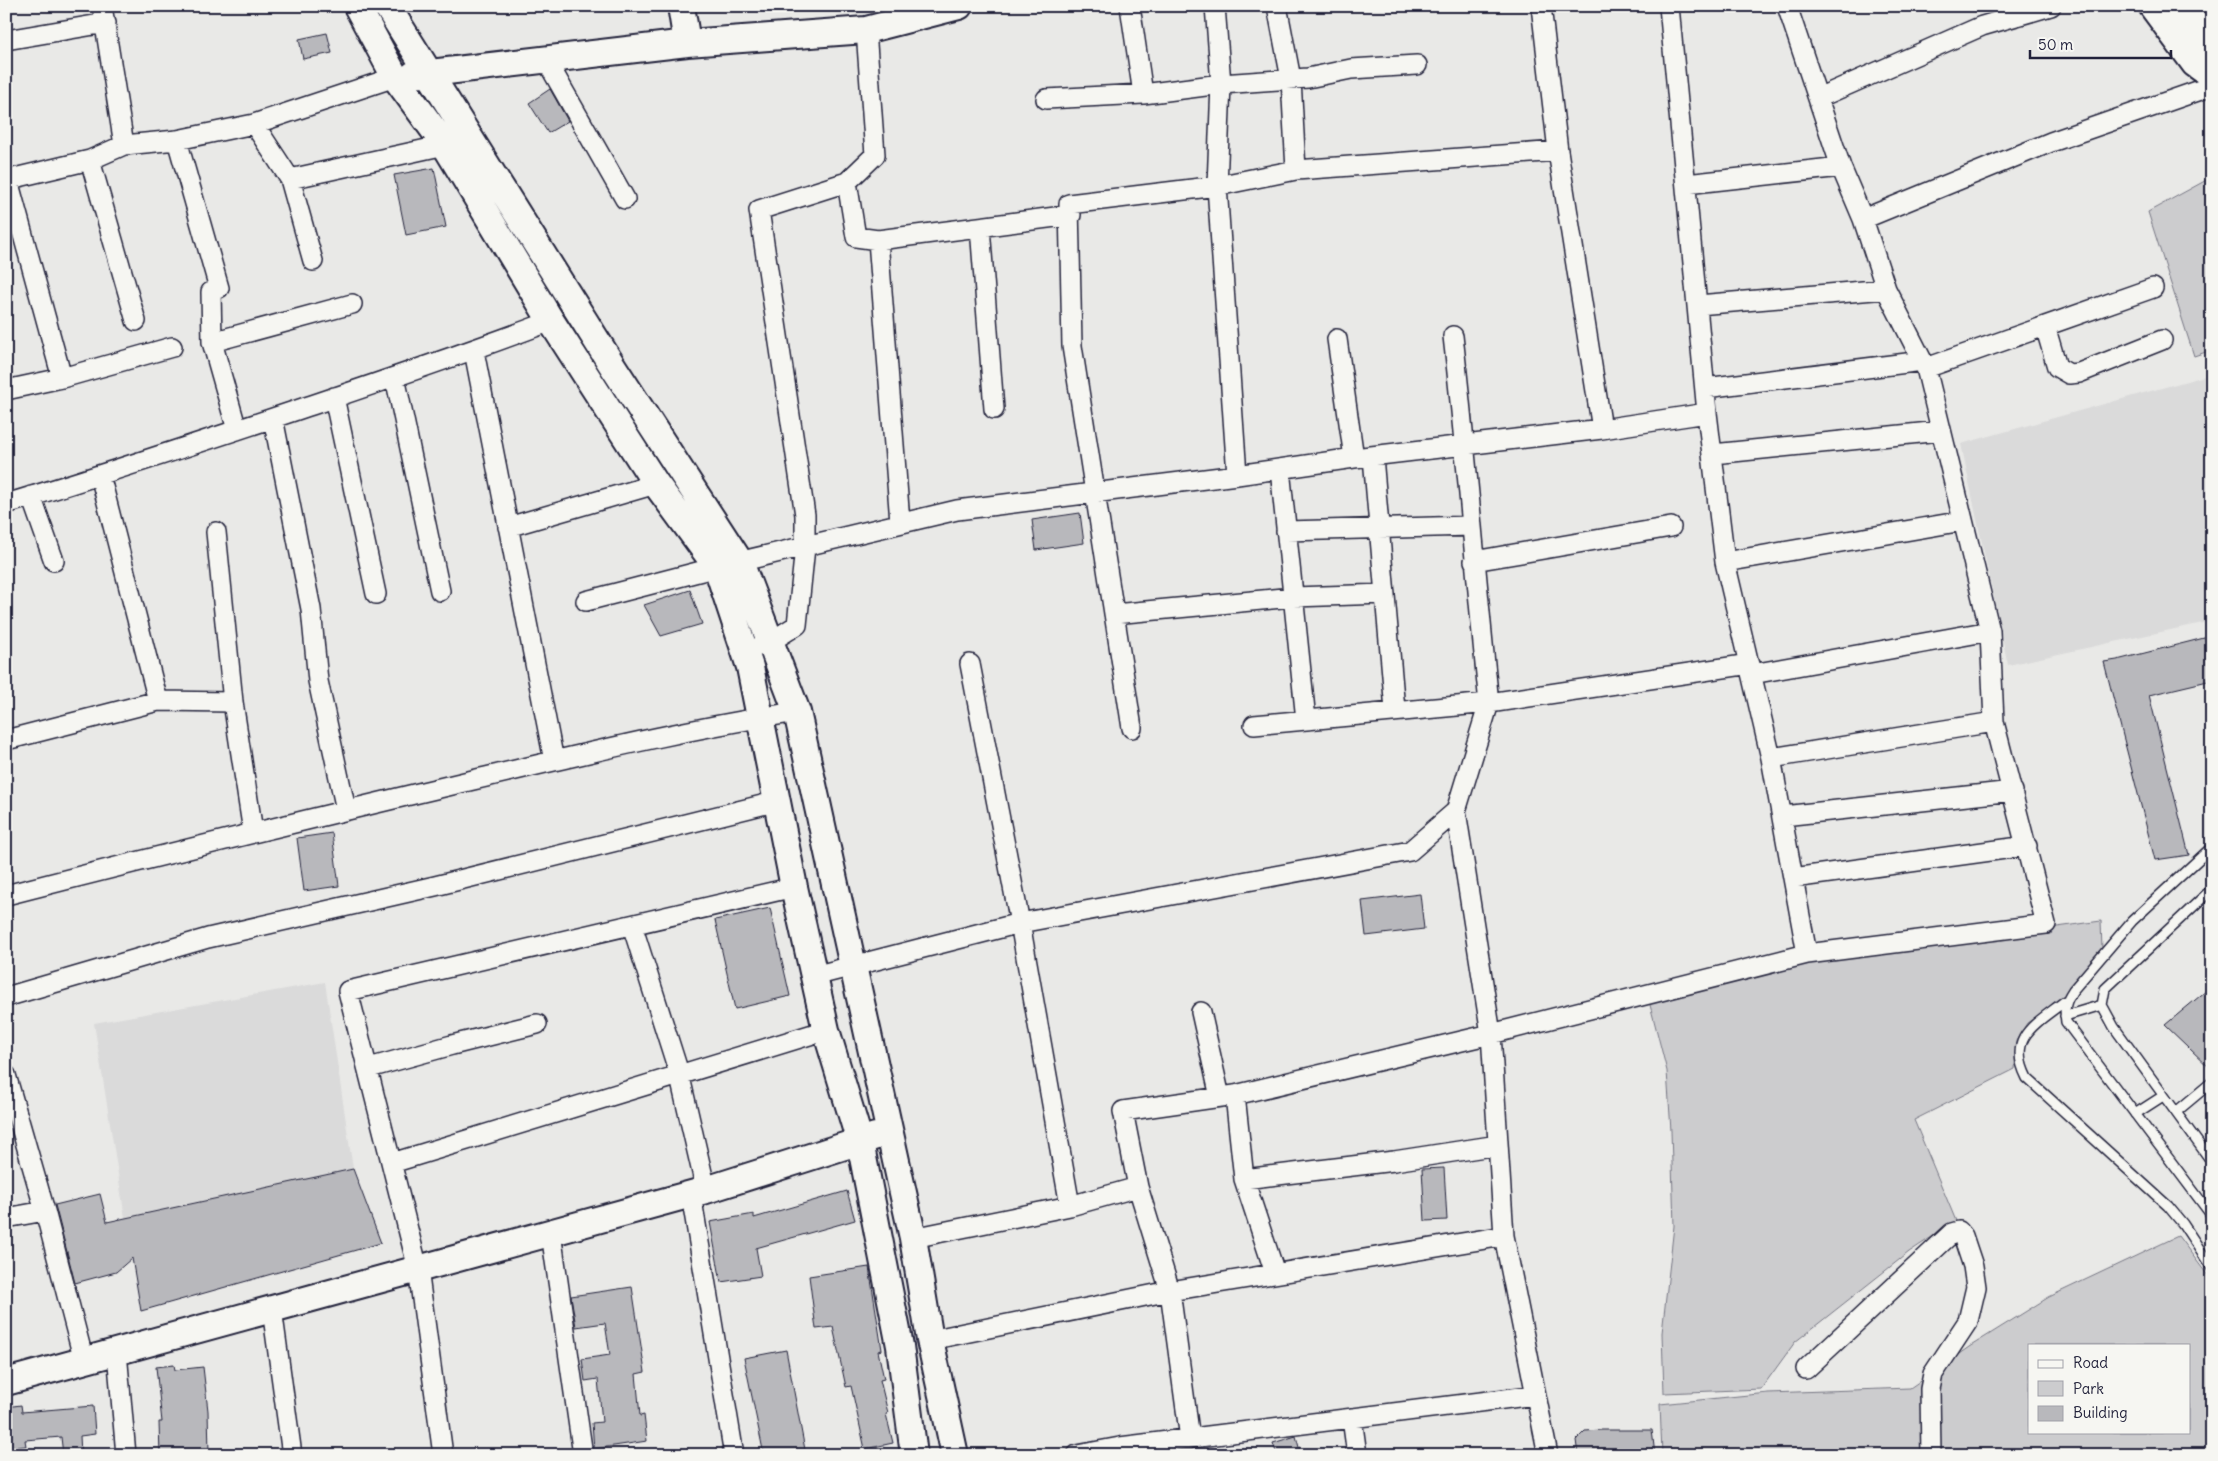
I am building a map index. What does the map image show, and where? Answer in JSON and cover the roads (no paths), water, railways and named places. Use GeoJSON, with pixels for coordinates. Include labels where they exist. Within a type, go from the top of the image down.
{"type":"FeatureCollection","features":[{"type":"Feature","properties":{"kind":"main road"},"geometry":{"type":"LineString","coordinates":[[357,6],[395,77],[445,145],[551,321],[656,484],[728,564],[745,651],[761,717],[794,887],[826,1030],[860,1142],[900,1346],[914,1455]]}},
{"type":"Feature","properties":{"kind":"main road"},"geometry":{"type":"LineString","coordinates":[[388,6],[428,73],[618,373],[728,564],[770,642],[797,712],[913,1238],[930,1340],[955,1455]]}},
{"type":"Feature","properties":{"kind":"main road"},"geometry":{"type":"LineString","coordinates":[[681,6],[687,43]]}},
{"type":"Feature","properties":{"kind":"main road"},"geometry":{"type":"LineString","coordinates":[[395,77],[545,58],[687,43],[866,30],[958,6]]}},
{"type":"Feature","properties":{"kind":"main road"},"geometry":{"type":"LineString","coordinates":[[2152,6],[2195,64],[2212,76]]}},
{"type":"Feature","properties":{"kind":"main road"},"geometry":{"type":"LineString","coordinates":[[2184,6],[2212,46]]}},
{"type":"Feature","properties":{"kind":"main road"},"geometry":{"type":"LineString","coordinates":[[6,1382],[699,1192],[860,1142],[890,1130]]}},
{"type":"Feature","properties":{"kind":"street"},"geometry":{"type":"LineString","coordinates":[[1130,6],[1143,94]]}},
{"type":"Feature","properties":{"kind":"street"},"geometry":{"type":"LineString","coordinates":[[1215,6],[1222,84],[1217,186],[1237,475]]}},
{"type":"Feature","properties":{"kind":"street"},"geometry":{"type":"LineString","coordinates":[[1278,6],[1291,79],[1296,170]]}},
{"type":"Feature","properties":{"kind":"street"},"geometry":{"type":"LineString","coordinates":[[1541,6],[1558,151],[1602,429]]}},
{"type":"Feature","properties":{"kind":"street"},"geometry":{"type":"LineString","coordinates":[[1669,6],[1707,413],[1725,562],[1771,758],[1807,954]]}},
{"type":"Feature","properties":{"kind":"street"},"geometry":{"type":"LineString","coordinates":[[1190,1439],[1170,1291],[1138,1187],[1124,1111],[1227,1096],[1491,1034],[1807,954],[2046,924],[1994,722],[1990,631],[1925,364],[1886,289],[1863,220],[1840,167],[1787,6]]}},
{"type":"Feature","properties":{"kind":"street"},"geometry":{"type":"LineString","coordinates":[[1818,98],[1982,26],[2051,6]]}},
{"type":"Feature","properties":{"kind":"street"},"geometry":{"type":"LineString","coordinates":[[6,40],[104,14],[124,145]]}},
{"type":"Feature","properties":{"kind":"street"},"geometry":{"type":"LineString","coordinates":[[745,651],[770,642],[798,625],[805,547],[805,514],[759,210],[847,182],[875,155],[866,30]]}},
{"type":"Feature","properties":{"kind":"street"},"geometry":{"type":"LineString","coordinates":[[545,58],[625,200]]}},
{"type":"Feature","properties":{"kind":"street"},"geometry":{"type":"LineString","coordinates":[[1046,99],[1143,94],[1222,84],[1291,79],[1351,70],[1417,65]]}},
{"type":"Feature","properties":{"kind":"street"},"geometry":{"type":"LineString","coordinates":[[62,378],[7,180],[90,160],[124,145],[177,140],[254,124],[395,77]]}},
{"type":"Feature","properties":{"kind":"street"},"geometry":{"type":"LineString","coordinates":[[1863,220],[2051,142],[2212,86]]}},
{"type":"Feature","properties":{"kind":"street"},"geometry":{"type":"LineString","coordinates":[[254,124],[290,179],[313,261]]}},
{"type":"Feature","properties":{"kind":"street"},"geometry":{"type":"LineString","coordinates":[[177,140],[219,288],[211,292],[212,342],[237,430]]}},
{"type":"Feature","properties":{"kind":"street"},"geometry":{"type":"LineString","coordinates":[[290,179],[445,145]]}},
{"type":"Feature","properties":{"kind":"street"},"geometry":{"type":"LineString","coordinates":[[1132,728],[1072,346],[1069,204],[1217,186],[1296,170],[1558,151]]}},
{"type":"Feature","properties":{"kind":"street"},"geometry":{"type":"LineString","coordinates":[[90,160],[136,321]]}},
{"type":"Feature","properties":{"kind":"street"},"geometry":{"type":"LineString","coordinates":[[1686,184],[1840,167]]}},
{"type":"Feature","properties":{"kind":"street"},"geometry":{"type":"LineString","coordinates":[[847,182],[856,237],[878,240],[1070,215]]}},
{"type":"Feature","properties":{"kind":"street"},"geometry":{"type":"LineString","coordinates":[[980,227],[994,409]]}},
{"type":"Feature","properties":{"kind":"street"},"geometry":{"type":"LineString","coordinates":[[878,240],[900,522]]}},
{"type":"Feature","properties":{"kind":"street"},"geometry":{"type":"LineString","coordinates":[[1705,388],[1925,364],[2045,326],[2153,288]]}},
{"type":"Feature","properties":{"kind":"street"},"geometry":{"type":"LineString","coordinates":[[1698,304],[1886,289]]}},
{"type":"Feature","properties":{"kind":"street"},"geometry":{"type":"LineString","coordinates":[[212,342],[352,304]]}},
{"type":"Feature","properties":{"kind":"street"},"geometry":{"type":"LineString","coordinates":[[6,504],[100,476],[474,351],[551,321]]}},
{"type":"Feature","properties":{"kind":"street"},"geometry":{"type":"LineString","coordinates":[[2045,326],[2057,367],[2069,374],[2079,373],[2162,340]]}},
{"type":"Feature","properties":{"kind":"street"},"geometry":{"type":"LineString","coordinates":[[1454,336],[1466,445],[1474,561],[1489,703],[1456,811],[1491,1034],[1504,1236],[1548,1455]]}},
{"type":"Feature","properties":{"kind":"street"},"geometry":{"type":"LineString","coordinates":[[1337,339],[1354,458]]}},
{"type":"Feature","properties":{"kind":"street"},"geometry":{"type":"LineString","coordinates":[[6,390],[62,378],[172,347]]}},
{"type":"Feature","properties":{"kind":"street"},"geometry":{"type":"LineString","coordinates":[[474,351],[554,761]]}},
{"type":"Feature","properties":{"kind":"street"},"geometry":{"type":"LineString","coordinates":[[395,377],[440,591]]}},
{"type":"Feature","properties":{"kind":"street"},"geometry":{"type":"LineString","coordinates":[[334,397],[376,594]]}},
{"type":"Feature","properties":{"kind":"street"},"geometry":{"type":"LineString","coordinates":[[586,601],[728,564],[957,510],[1237,475],[1354,458],[1602,429],[1707,413]]}},
{"type":"Feature","properties":{"kind":"street"},"geometry":{"type":"LineString","coordinates":[[274,418],[311,609],[318,681],[346,810]]}},
{"type":"Feature","properties":{"kind":"street"},"geometry":{"type":"LineString","coordinates":[[1713,454],[1940,431]]}},
{"type":"Feature","properties":{"kind":"street"},"geometry":{"type":"LineString","coordinates":[[1373,457],[1395,710]]}},
{"type":"Feature","properties":{"kind":"street"},"geometry":{"type":"LineString","coordinates":[[1280,469],[1306,720]]}},
{"type":"Feature","properties":{"kind":"street"},"geometry":{"type":"LineString","coordinates":[[100,476],[158,701]]}},
{"type":"Feature","properties":{"kind":"street"},"geometry":{"type":"LineString","coordinates":[[508,527],[656,484]]}},
{"type":"Feature","properties":{"kind":"street"},"geometry":{"type":"LineString","coordinates":[[31,496],[54,561]]}},
{"type":"Feature","properties":{"kind":"street"},"geometry":{"type":"LineString","coordinates":[[1725,562],[1963,521]]}},
{"type":"Feature","properties":{"kind":"street"},"geometry":{"type":"LineString","coordinates":[[1286,531],[1471,526]]}},
{"type":"Feature","properties":{"kind":"street"},"geometry":{"type":"LineString","coordinates":[[1474,561],[1671,527]]}},
{"type":"Feature","properties":{"kind":"street"},"geometry":{"type":"LineString","coordinates":[[216,532],[233,702],[252,832]]}},
{"type":"Feature","properties":{"kind":"street"},"geometry":{"type":"LineString","coordinates":[[1114,614],[1293,597],[1385,594]]}},
{"type":"Feature","properties":{"kind":"street"},"geometry":{"type":"LineString","coordinates":[[1254,725],[1395,710],[1489,703],[1750,669],[1990,631]]}},
{"type":"Feature","properties":{"kind":"street"},"geometry":{"type":"LineString","coordinates":[[970,664],[1020,923],[1070,1206]]}},
{"type":"Feature","properties":{"kind":"street"},"geometry":{"type":"LineString","coordinates":[[6,740],[158,701],[233,702]]}},
{"type":"Feature","properties":{"kind":"street"},"geometry":{"type":"LineString","coordinates":[[6,895],[252,832],[554,761],[761,717],[797,712]]}},
{"type":"Feature","properties":{"kind":"street"},"geometry":{"type":"LineString","coordinates":[[1771,758],[1994,722]]}},
{"type":"Feature","properties":{"kind":"street"},"geometry":{"type":"LineString","coordinates":[[1783,816],[2013,790]]}},
{"type":"Feature","properties":{"kind":"street"},"geometry":{"type":"LineString","coordinates":[[6,997],[208,938],[435,886],[778,801]]}},
{"type":"Feature","properties":{"kind":"street"},"geometry":{"type":"LineString","coordinates":[[814,976],[1020,923],[1410,852],[1456,811]]}},
{"type":"Feature","properties":{"kind":"street"},"geometry":{"type":"LineString","coordinates":[[1793,878],[2027,846]]}},
{"type":"Feature","properties":{"kind":"street"},"geometry":{"type":"LineString","coordinates":[[443,1455],[418,1269],[348,990],[794,887]]}},
{"type":"Feature","properties":{"kind":"street"},"geometry":{"type":"LineString","coordinates":[[632,925],[679,1073],[699,1192],[734,1455]]}},
{"type":"Feature","properties":{"kind":"street"},"geometry":{"type":"LineString","coordinates":[[1201,1012],[1227,1096],[1244,1179],[1275,1273]]}},
{"type":"Feature","properties":{"kind":"street"},"geometry":{"type":"LineString","coordinates":[[369,1068],[538,1024]]}},
{"type":"Feature","properties":{"kind":"street"},"geometry":{"type":"LineString","coordinates":[[392,1163],[679,1073],[826,1030]]}},
{"type":"Feature","properties":{"kind":"street"},"geometry":{"type":"LineString","coordinates":[[6,1076],[45,1211],[84,1361]]}},
{"type":"Feature","properties":{"kind":"street"},"geometry":{"type":"LineString","coordinates":[[1244,1179],[1498,1145]]}},
{"type":"Feature","properties":{"kind":"street"},"geometry":{"type":"LineString","coordinates":[[913,1238],[1070,1206],[1138,1187]]}},
{"type":"Feature","properties":{"kind":"street"},"geometry":{"type":"LineString","coordinates":[[6,1218],[45,1211]]}},
{"type":"Feature","properties":{"kind":"street"},"geometry":{"type":"LineString","coordinates":[[1806,1369],[1952,1233],[1959,1232],[1963,1236],[1973,1266],[1976,1287],[1968,1321],[1933,1374],[1930,1389],[1930,1455]]}},
{"type":"Feature","properties":{"kind":"street"},"geometry":{"type":"LineString","coordinates":[[551,1233],[583,1455]]}},
{"type":"Feature","properties":{"kind":"street"},"geometry":{"type":"LineString","coordinates":[[930,1340],[1170,1291],[1504,1236]]}},
{"type":"Feature","properties":{"kind":"street"},"geometry":{"type":"LineString","coordinates":[[272,1309],[292,1455]]}},
{"type":"Feature","properties":{"kind":"street"},"geometry":{"type":"LineString","coordinates":[[117,1352],[126,1455]]}},
{"type":"Feature","properties":{"kind":"street"},"geometry":{"type":"LineString","coordinates":[[1077,1455],[1121,1451],[1190,1439],[1536,1395]]}},
{"type":"Feature","properties":{"kind":"street"},"geometry":{"type":"LineString","coordinates":[[1352,1418],[1356,1455]]}},
{"type":"Feature","properties":{"kind":"lane"},"geometry":{"type":"LineString","coordinates":[[2212,847],[2132,922],[2073,990],[2065,1002],[2031,1028],[2019,1049],[2020,1065],[2027,1078],[2168,1206],[2183,1224],[2212,1268]]}},
{"type":"Feature","properties":{"kind":"lane"},"geometry":{"type":"LineString","coordinates":[[2212,889],[2105,989],[2102,1005],[2114,1027],[2212,1162]]}},
{"type":"Feature","properties":{"kind":"lane"},"geometry":{"type":"LineString","coordinates":[[2065,1002],[2066,1022],[2212,1216]]}},
{"type":"Feature","properties":{"kind":"lane"},"geometry":{"type":"LineString","coordinates":[[2065,1016],[2102,1005]]}},
{"type":"Feature","properties":{"kind":"lane"},"geometry":{"type":"LineString","coordinates":[[2176,1112],[2212,1082]]}},
{"type":"Feature","properties":{"kind":"lane"},"geometry":{"type":"LineString","coordinates":[[2135,1114],[2163,1096]]}}]}
